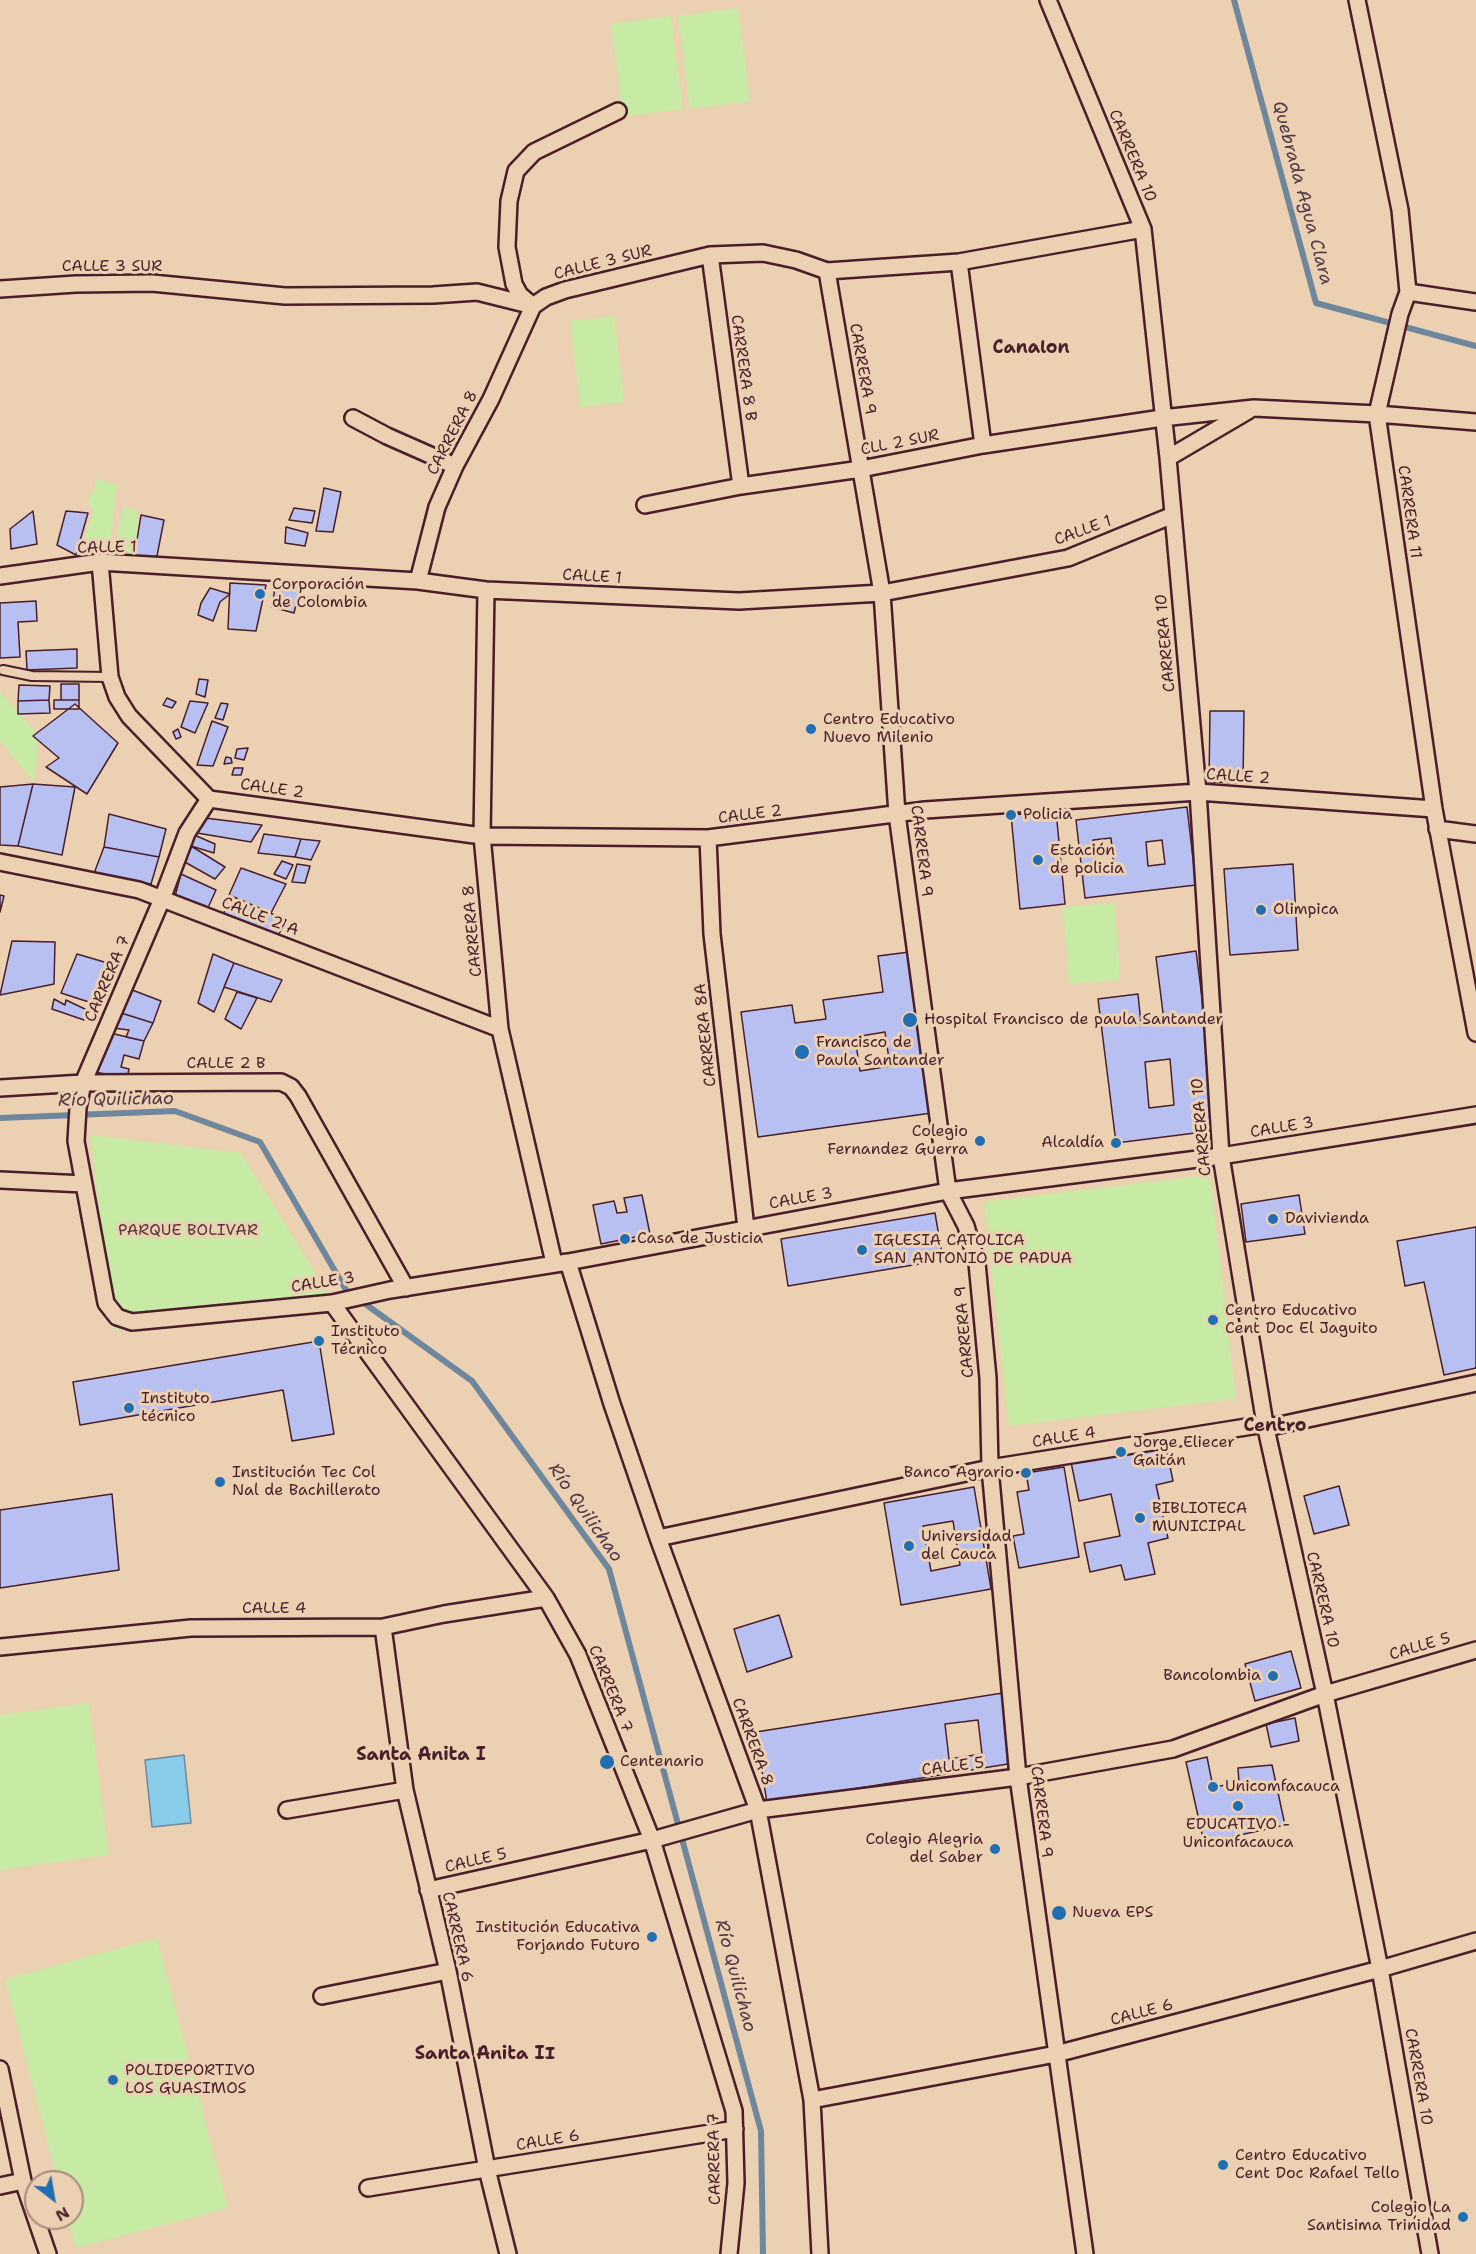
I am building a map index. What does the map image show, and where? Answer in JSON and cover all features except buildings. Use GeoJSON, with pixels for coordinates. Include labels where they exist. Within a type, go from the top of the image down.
{"type":"FeatureCollection","features":[{"type":"Feature","properties":{"kind":"street","name":"CARRERA 10"},"geometry":{"type":"LineString","coordinates":[[1048,0],[1143,229],[1168,458],[1198,792],[1221,1156],[1265,1424],[1325,1694],[1380,1969],[1430,2254]]}},
{"type":"Feature","properties":{"kind":"street","name":"CARRERA 11"},"geometry":{"type":"LineString","coordinates":[[1357,0],[1400,210],[1407,292],[1377,414],[1437,829],[1476,1033]]}},
{"type":"Feature","properties":{"kind":"street"},"geometry":{"type":"LineString","coordinates":[[533,306],[520,295],[514,284],[507,247],[509,201],[516,171],[534,152],[618,111]]}},
{"type":"Feature","properties":{"kind":"street","name":"CALLE 3 SUR"},"geometry":{"type":"LineString","coordinates":[[0,289],[76,284],[153,283],[285,296],[433,295],[477,292],[533,306],[546,297],[565,290],[710,255],[763,253],[796,260],[827,272],[960,262],[1143,229]]}},
{"type":"Feature","properties":{"kind":"street","name":"CARRERA 8 B"},"geometry":{"type":"LineString","coordinates":[[710,255],[741,486]]}},
{"type":"Feature","properties":{"kind":"street"},"geometry":{"type":"LineString","coordinates":[[960,262],[983,445]]}},
{"type":"Feature","properties":{"kind":"street","name":"CARRERA 9"},"geometry":{"type":"LineString","coordinates":[[827,272],[882,593],[897,814],[948,1191],[966,1226],[977,1263],[988,1378],[990,1468],[1018,1777],[1085,2254]]}},
{"type":"Feature","properties":{"kind":"street"},"geometry":{"type":"LineString","coordinates":[[1407,292],[1476,302]]}},
{"type":"Feature","properties":{"kind":"street","name":"CARRERA 8"},"geometry":{"type":"LineString","coordinates":[[418,581],[437,507],[455,466],[491,399],[533,306]]}},
{"type":"Feature","properties":{"kind":"street"},"geometry":{"type":"LineString","coordinates":[[1168,458],[1254,408]]}},
{"type":"Feature","properties":{"kind":"street"},"geometry":{"type":"LineString","coordinates":[[1162,418],[1254,408],[1476,422]]}},
{"type":"Feature","properties":{"kind":"street"},"geometry":{"type":"LineString","coordinates":[[353,418],[387,436],[455,466]]}},
{"type":"Feature","properties":{"kind":"street","name":"CLL 2 SUR"},"geometry":{"type":"LineString","coordinates":[[645,505],[741,486],[861,469],[983,445],[1162,418]]}},
{"type":"Feature","properties":{"kind":"street","name":"CALLE 1"},"geometry":{"type":"LineString","coordinates":[[0,576],[100,562],[418,581],[486,590],[739,602],[882,593],[1068,558],[1173,515]]}},
{"type":"Feature","properties":{"kind":"street"},"geometry":{"type":"LineString","coordinates":[[100,562],[110,677],[117,697],[129,716],[209,798]]}},
{"type":"Feature","properties":{"kind":"street","name":"CARRERA 8"},"geometry":{"type":"LineString","coordinates":[[486,590],[482,836],[500,1029],[561,1262],[612,1404],[751,1812],[812,2100],[820,2254]]}},
{"type":"Feature","properties":{"kind":"street","name":"CALLE 2"},"geometry":{"type":"LineString","coordinates":[[209,798],[482,836],[708,838],[926,810],[1198,792],[1434,809]]}},
{"type":"Feature","properties":{"kind":"street","name":"CARRERA 7"},"geometry":{"type":"LineString","coordinates":[[84,1184],[76,1141],[79,1101],[83,1083],[162,899],[187,833],[209,798]]}},
{"type":"Feature","properties":{"kind":"street"},"geometry":{"type":"LineString","coordinates":[[1437,829],[1476,834]]}},
{"type":"Feature","properties":{"kind":"street","name":"CARRERA 8A"},"geometry":{"type":"LineString","coordinates":[[708,838],[712,934],[746,1228]]}},
{"type":"Feature","properties":{"kind":"street","name":"CALLE 2 A"},"geometry":{"type":"LineString","coordinates":[[0,862],[139,890],[500,1029]]}},
{"type":"Feature","properties":{"kind":"street","name":"CALLE 2 B"},"geometry":{"type":"LineString","coordinates":[[0,1088],[83,1083],[281,1082],[291,1087],[406,1288]]}},
{"type":"Feature","properties":{"kind":"street","name":"CALLE 3"},"geometry":{"type":"LineString","coordinates":[[84,1184],[106,1303],[117,1317],[132,1322],[337,1301],[948,1191],[1221,1156],[1476,1115]]}},
{"type":"Feature","properties":{"kind":"street"},"geometry":{"type":"LineString","coordinates":[[0,1180],[84,1184]]}},
{"type":"Feature","properties":{"kind":"street","name":"CARRERA 7"},"geometry":{"type":"LineString","coordinates":[[337,1301],[546,1598],[578,1655],[659,1838],[734,2111],[736,2183],[729,2254]]}},
{"type":"Feature","properties":{"kind":"street","name":"CALLE 4"},"geometry":{"type":"LineString","coordinates":[[658,1538],[990,1468],[1265,1424],[1275,1426],[1476,1383]]}},
{"type":"Feature","properties":{"kind":"street","name":"CALLE 4"},"geometry":{"type":"LineString","coordinates":[[0,1647],[191,1628],[383,1627],[456,1612],[546,1598]]}},
{"type":"Feature","properties":{"kind":"street","name":"CARRERA 6"},"geometry":{"type":"LineString","coordinates":[[383,1627],[405,1790],[448,1971],[487,2169],[508,2254]]}},
{"type":"Feature","properties":{"kind":"street","name":"CALLE 5"},"geometry":{"type":"LineString","coordinates":[[428,1890],[659,1838],[751,1812],[1018,1777],[1173,1749],[1325,1694],[1476,1650]]}},
{"type":"Feature","properties":{"kind":"street"},"geometry":{"type":"LineString","coordinates":[[287,1810],[405,1790]]}},
{"type":"Feature","properties":{"kind":"street","name":"CALLE 6"},"geometry":{"type":"LineString","coordinates":[[812,2100],[1056,2054],[1380,1969],[1476,1941]]}},
{"type":"Feature","properties":{"kind":"street"},"geometry":{"type":"LineString","coordinates":[[322,1996],[448,1971]]}},
{"type":"Feature","properties":{"kind":"street"},"geometry":{"type":"LineString","coordinates":[[0,2069],[23,2181],[48,2254]]}},
{"type":"Feature","properties":{"kind":"street","name":"CALLE 6"},"geometry":{"type":"LineString","coordinates":[[368,2188],[735,2129]]}},
{"type":"Feature","properties":{"kind":"street"},"geometry":{"type":"LineString","coordinates":[[0,2186],[23,2181]]}},
{"type":"Feature","properties":{"kind":"lane"},"geometry":{"type":"LineString","coordinates":[[3,670],[32,676],[110,677]]}},
{"type":"Feature","properties":{"kind":"green space"},"geometry":{"type":"Polygon","coordinates":[[[738,8],[750,101],[690,109],[678,16],[738,8]]]}},
{"type":"Feature","properties":{"kind":"green space"},"geometry":{"type":"Polygon","coordinates":[[[671,16],[683,109],[623,117],[611,24],[671,16]]]}},
{"type":"Feature","properties":{"kind":"green space"},"geometry":{"type":"Polygon","coordinates":[[[614,316],[624,402],[580,407],[570,321],[614,316]]]}},
{"type":"Feature","properties":{"kind":"green space"},"geometry":{"type":"Polygon","coordinates":[[[95,478],[117,485],[109,555],[80,553],[93,511],[87,502],[95,488],[95,478]]]}},
{"type":"Feature","properties":{"kind":"green space"},"geometry":{"type":"Polygon","coordinates":[[[124,506],[136,511],[138,523],[138,535],[131,559],[112,558],[124,506]]]}},
{"type":"Feature","properties":{"kind":"green space"},"geometry":{"type":"Polygon","coordinates":[[[0,691],[39,736],[34,782],[0,741],[0,691]]]}},
{"type":"Feature","properties":{"kind":"green space"},"geometry":{"type":"Polygon","coordinates":[[[1115,903],[1120,980],[1069,984],[1063,907],[1115,903]]]}},
{"type":"Feature","properties":{"kind":"green space","name":"PARQUE BOLIVAR"},"geometry":{"type":"Polygon","coordinates":[[[90,1135],[241,1153],[329,1295],[114,1330],[90,1135]]]}},
{"type":"Feature","properties":{"kind":"green space"},"geometry":{"type":"Polygon","coordinates":[[[1210,1175],[1236,1399],[1009,1426],[984,1202],[1210,1175]]]}},
{"type":"Feature","properties":{"kind":"green space"},"geometry":{"type":"Polygon","coordinates":[[[89,1703],[109,1855],[0,1870],[0,1715],[89,1703]]]}},
{"type":"Feature","properties":{"kind":"green space","name":"POLIDEPORTIVO LOS GUASIMOS"},"geometry":{"type":"Polygon","coordinates":[[[157,1938],[228,2208],[76,2248],[71,2230],[84,2230],[84,2170],[55,2170],[5,1979],[157,1938]]]}},
{"type":"Feature","properties":{"kind":"water"},"geometry":{"type":"Polygon","coordinates":[[[184,1755],[191,1823],[152,1827],[145,1760],[184,1755]]]}},
{"type":"Feature","properties":{"kind":"waterway","name":"Quebrada Agua Clara"},"geometry":{"type":"LineString","coordinates":[[1234,0],[1316,303],[1476,346]]}},
{"type":"Feature","properties":{"kind":"waterway","name":"Río Quilichao"},"geometry":{"type":"LineString","coordinates":[[0,1118],[175,1111],[260,1142],[346,1290],[472,1381],[609,1569],[761,2131],[763,2254]]}},
{"type":"Feature","properties":{"kind":"place","name":"Corporación de Colombia"},"geometry":{"type":"Point","coordinates":[260,594]}},
{"type":"Feature","properties":{"kind":"place","name":"Centro Educativo Nuevo Milenio"},"geometry":{"type":"Point","coordinates":[811,729]}},
{"type":"Feature","properties":{"kind":"place","name":"Policia"},"geometry":{"type":"Point","coordinates":[1011,815]}},
{"type":"Feature","properties":{"kind":"place","name":"Estación de policia"},"geometry":{"type":"Point","coordinates":[1038,860]}},
{"type":"Feature","properties":{"kind":"place","name":"Olimpica"},"geometry":{"type":"Point","coordinates":[1261,910]}},
{"type":"Feature","properties":{"kind":"place","name":"Hospital Francisco de paula Santander"},"geometry":{"type":"Point","coordinates":[910,1020]}},
{"type":"Feature","properties":{"kind":"place","name":"Francisco de Paula Santander"},"geometry":{"type":"Point","coordinates":[802,1052]}},
{"type":"Feature","properties":{"kind":"place","name":"Colegio Fernandez Guerra"},"geometry":{"type":"Point","coordinates":[980,1141]}},
{"type":"Feature","properties":{"kind":"place","name":"Alcaldía"},"geometry":{"type":"Point","coordinates":[1116,1143]}},
{"type":"Feature","properties":{"kind":"place","name":"Davivienda"},"geometry":{"type":"Point","coordinates":[1273,1219]}},
{"type":"Feature","properties":{"kind":"place","name":"Casa de Justicia"},"geometry":{"type":"Point","coordinates":[625,1239]}},
{"type":"Feature","properties":{"kind":"place","name":"IGLESIA CATOLICA SAN ANTONIO DE PADUA"},"geometry":{"type":"Point","coordinates":[862,1250]}},
{"type":"Feature","properties":{"kind":"place","name":"Centro Educativo Cent Doc El Jaguito"},"geometry":{"type":"Point","coordinates":[1213,1320]}},
{"type":"Feature","properties":{"kind":"place","name":"Instituto Técnico"},"geometry":{"type":"Point","coordinates":[319,1341]}},
{"type":"Feature","properties":{"kind":"place","name":"Instituto técnico"},"geometry":{"type":"Point","coordinates":[129,1408]}},
{"type":"Feature","properties":{"kind":"place","name":"Jorge Eliecer Gaitán"},"geometry":{"type":"Point","coordinates":[1121,1452]}},
{"type":"Feature","properties":{"kind":"place","name":"Banco Agrario"},"geometry":{"type":"Point","coordinates":[1026,1473]}},
{"type":"Feature","properties":{"kind":"place","name":"Institución Tec Col Nal de Bachillerato"},"geometry":{"type":"Point","coordinates":[220,1482]}},
{"type":"Feature","properties":{"kind":"place","name":"BIBLIOTECA MUNICIPAL"},"geometry":{"type":"Point","coordinates":[1140,1518]}},
{"type":"Feature","properties":{"kind":"place","name":"Universidad del Cauca"},"geometry":{"type":"Point","coordinates":[909,1546]}},
{"type":"Feature","properties":{"kind":"place","name":"Bancolombia"},"geometry":{"type":"Point","coordinates":[1273,1676]}},
{"type":"Feature","properties":{"kind":"place","name":"Centenario"},"geometry":{"type":"Point","coordinates":[607,1762]}},
{"type":"Feature","properties":{"kind":"place","name":"Unicomfacauca"},"geometry":{"type":"Point","coordinates":[1213,1787]}},
{"type":"Feature","properties":{"kind":"place","name":"EDUCATIVO - Uniconfacauca"},"geometry":{"type":"Point","coordinates":[1238,1806]}},
{"type":"Feature","properties":{"kind":"place","name":"Colegio Alegria del Saber"},"geometry":{"type":"Point","coordinates":[995,1849]}},
{"type":"Feature","properties":{"kind":"place","name":"Nueva EPS"},"geometry":{"type":"Point","coordinates":[1059,1913]}},
{"type":"Feature","properties":{"kind":"place","name":"Institución Educativa Forjando Futuro"},"geometry":{"type":"Point","coordinates":[652,1937]}},
{"type":"Feature","properties":{"kind":"place","name":"POLIDEPORTIVO LOS GUASIMOS"},"geometry":{"type":"Point","coordinates":[113,2080]}},
{"type":"Feature","properties":{"kind":"place","name":"Centro Educativo Cent Doc Rafael Tello"},"geometry":{"type":"Point","coordinates":[1223,2165]}},
{"type":"Feature","properties":{"kind":"place","name":"Colegio La Santisima Trinidad"},"geometry":{"type":"Point","coordinates":[1463,2217]}},
{"type":"Feature","properties":{"kind":"district","name":"Canalon"},"geometry":{"type":"Point","coordinates":[1031,348]}},
{"type":"Feature","properties":{"kind":"district","name":"Centro"},"geometry":{"type":"Point","coordinates":[1275,1426]}},
{"type":"Feature","properties":{"kind":"district","name":"Santa Anita I"},"geometry":{"type":"Point","coordinates":[421,1755]}},
{"type":"Feature","properties":{"kind":"district","name":"Santa Anita II"},"geometry":{"type":"Point","coordinates":[485,2054]}}]}
